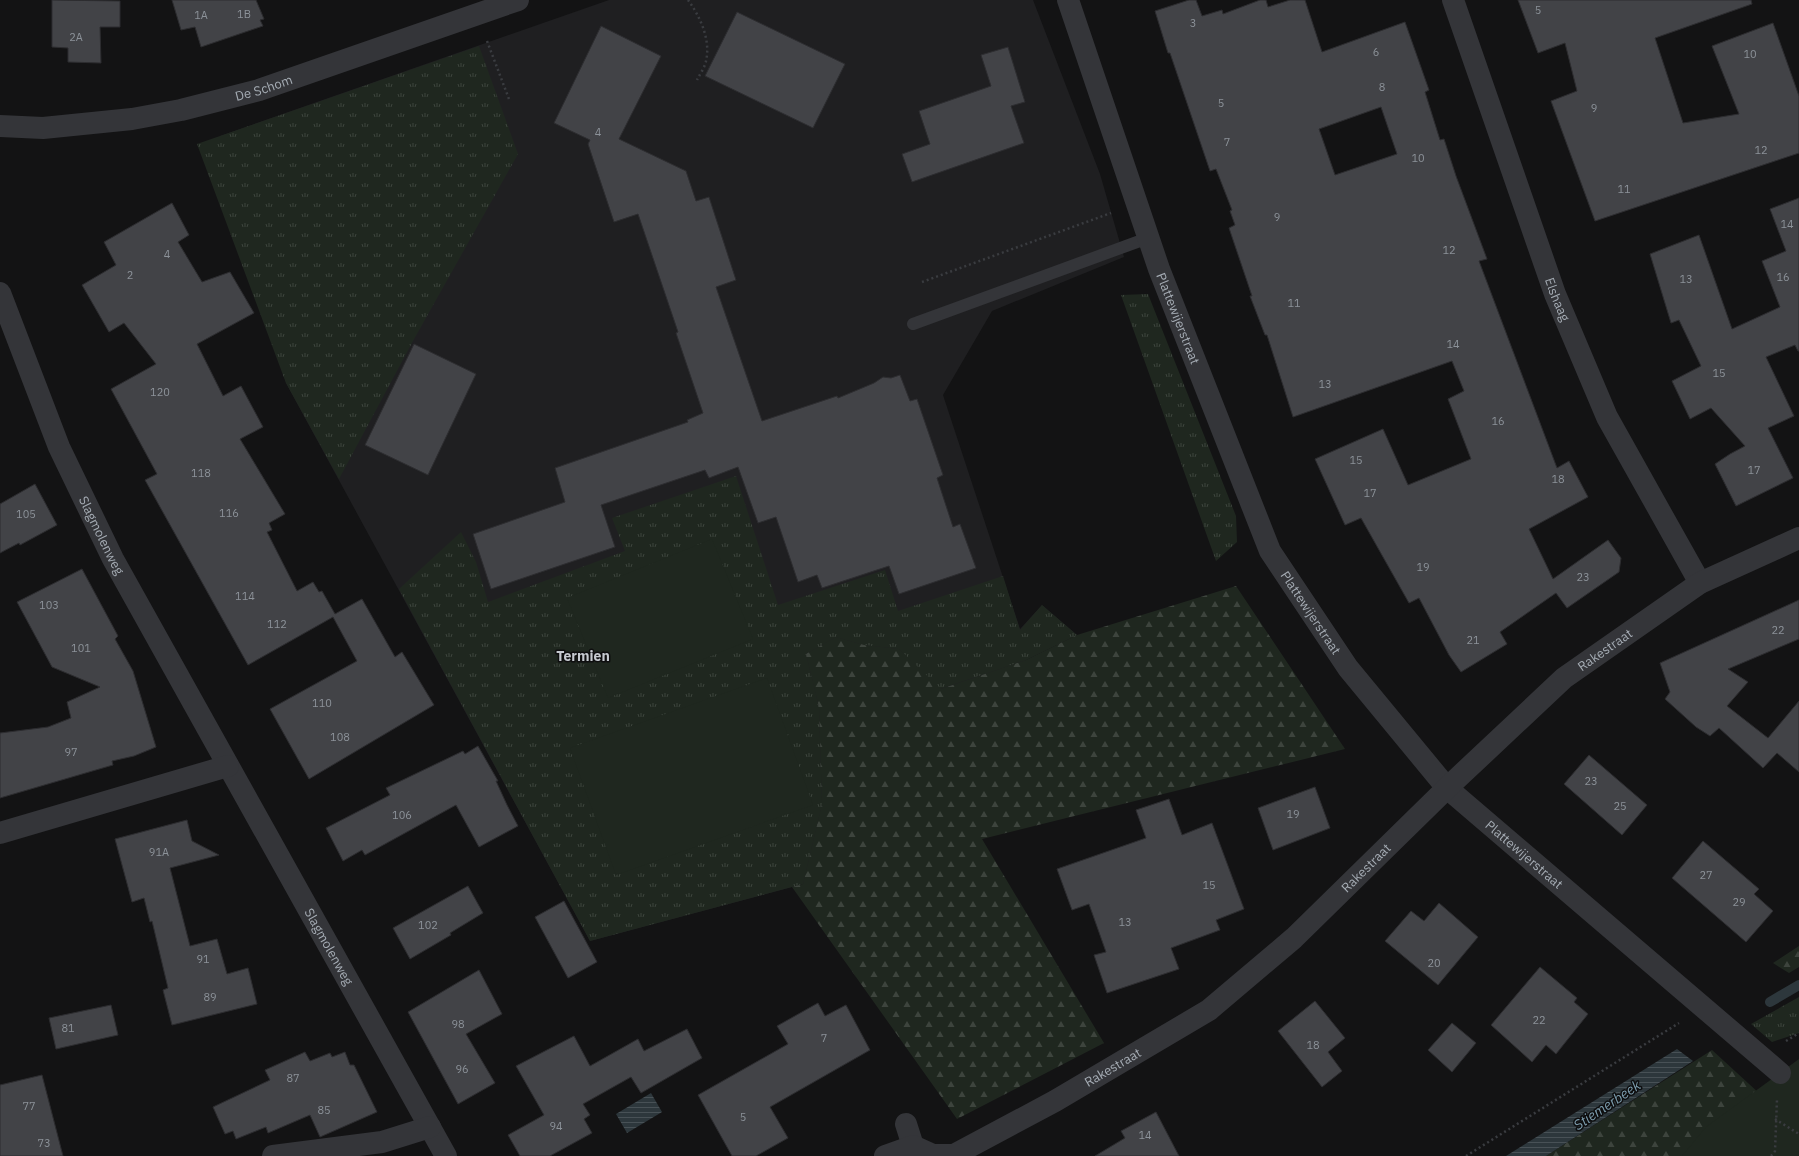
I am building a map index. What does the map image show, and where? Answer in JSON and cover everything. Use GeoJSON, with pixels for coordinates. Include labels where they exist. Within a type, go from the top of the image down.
{"type":"FeatureCollection","features":[{"type":"Feature","properties":{"kind":"street","name":"De Schom"},"geometry":{"type":"LineString","coordinates":[[0,126],[43,128],[132,119],[181,110],[259,90],[518,0]]}},
{"type":"Feature","properties":{"kind":"street","name":"Plattewijerstraat"},"geometry":{"type":"LineString","coordinates":[[1068,0],[1148,238],[1270,551],[1348,668],[1447,788],[1703,1009],[1780,1073]]}},
{"type":"Feature","properties":{"kind":"street","name":"Elshaag"},"geometry":{"type":"LineString","coordinates":[[1453,0],[1555,294],[1607,417],[1700,583]]}},
{"type":"Feature","properties":{"kind":"street","name":"Slagmolenweg"},"geometry":{"type":"LineString","coordinates":[[0,293],[59,447],[113,559],[446,1156]]}},
{"type":"Feature","properties":{"kind":"street","name":"Rakestraat"},"geometry":{"type":"LineString","coordinates":[[913,1146],[933,1156],[954,1155],[1055,1101],[1209,1010],[1294,938],[1447,788],[1564,678],[1700,583],[1799,538]]}},
{"type":"Feature","properties":{"kind":"street"},"geometry":{"type":"LineString","coordinates":[[0,833],[228,766]]}},
{"type":"Feature","properties":{"kind":"street"},"geometry":{"type":"LineString","coordinates":[[885,1156],[913,1146],[906,1124]]}},
{"type":"Feature","properties":{"kind":"street"},"geometry":{"type":"LineString","coordinates":[[273,1156],[382,1142],[430,1127]]}},
{"type":"Feature","properties":{"kind":"lane"},"geometry":{"type":"LineString","coordinates":[[913,324],[1148,238]]}},
{"type":"Feature","properties":{"kind":"path"},"geometry":{"type":"LineString","coordinates":[[688,0],[697,13],[707,43],[706,61],[697,80]]}},
{"type":"Feature","properties":{"kind":"path"},"geometry":{"type":"LineString","coordinates":[[487,40],[509,99]]}},
{"type":"Feature","properties":{"kind":"path"},"geometry":{"type":"LineString","coordinates":[[922,282],[1114,212]]}},
{"type":"Feature","properties":{"kind":"path"},"geometry":{"type":"LineString","coordinates":[[1466,1156],[1703,1009]]}},
{"type":"Feature","properties":{"kind":"path"},"geometry":{"type":"LineString","coordinates":[[1771,1156],[1775,1151],[1775,1119],[1780,1073]]}},
{"type":"Feature","properties":{"kind":"path"},"geometry":{"type":"LineString","coordinates":[[1775,1119],[1799,1134]]}},
{"type":"Feature","properties":{"kind":"shaded area"},"geometry":{"type":"Polygon","coordinates":[[[609,0],[1033,0],[1100,174],[1124,257],[992,311],[943,395],[1020,629],[1042,605],[1077,635],[1026,660],[803,884],[590,941],[286,383],[220,136],[609,0]]]}},
{"type":"Feature","properties":{"kind":"green space"},"geometry":{"type":"Polygon","coordinates":[[[479,46],[518,154],[413,341],[339,479],[286,383],[197,144],[479,46]]]}},
{"type":"Feature","properties":{"kind":"green space"},"geometry":{"type":"Polygon","coordinates":[[[1148,294],[1236,516],[1237,542],[1216,561],[1121,295],[1148,294]]]}},
{"type":"Feature","properties":{"kind":"green space"},"geometry":{"type":"Polygon","coordinates":[[[736,476],[778,605],[885,570],[898,611],[1003,576],[1020,630],[1042,605],[1077,635],[1026,660],[940,689],[899,649],[864,645],[836,637],[806,654],[819,707],[822,804],[803,884],[590,941],[399,589],[461,532],[476,562],[488,602],[625,551],[612,518],[736,476]]]}},
{"type":"Feature","properties":{"kind":"green space"},"geometry":{"type":"Polygon","coordinates":[[[712,539],[753,639],[608,698],[567,598],[712,539]]]}},
{"type":"Feature","properties":{"kind":"green space"},"geometry":{"type":"Polygon","coordinates":[[[1236,586],[1345,749],[982,839],[1104,1043],[957,1119],[792,887],[803,884],[822,804],[819,707],[806,654],[836,637],[864,645],[899,649],[941,689],[1026,660],[1077,635],[1236,586]]]}},
{"type":"Feature","properties":{"kind":"green space"},"geometry":{"type":"Polygon","coordinates":[[[767,678],[813,805],[616,875],[570,748],[767,678]]]}},
{"type":"Feature","properties":{"kind":"green space"},"geometry":{"type":"Polygon","coordinates":[[[1799,946],[1799,967],[1789,973],[1773,963],[1799,946]]]}},
{"type":"Feature","properties":{"kind":"green space"},"geometry":{"type":"Polygon","coordinates":[[[1799,997],[1799,1033],[1772,1042],[1751,1024],[1799,997]]]}},
{"type":"Feature","properties":{"kind":"green space"},"geometry":{"type":"Polygon","coordinates":[[[1712,1050],[1761,1095],[1799,1156],[1546,1156],[1712,1050]]]}},
{"type":"Feature","properties":{"kind":"green space"},"geometry":{"type":"Polygon","coordinates":[[[1799,1059],[1799,1156],[1682,1156],[1706,1127],[1799,1059]]]}},
{"type":"Feature","properties":{"kind":"water"},"geometry":{"type":"Polygon","coordinates":[[[1677,1049],[1693,1061],[1546,1156],[1506,1156],[1677,1049]]]}},
{"type":"Feature","properties":{"kind":"water"},"geometry":{"type":"Polygon","coordinates":[[[651,1093],[662,1112],[627,1133],[616,1114],[651,1093]]]}},
{"type":"Feature","properties":{"kind":"building"},"geometry":{"type":"Polygon","coordinates":[[[52,0],[120,1],[120,27],[100,27],[101,63],[68,62],[68,48],[52,47],[52,0]]]}},
{"type":"Feature","properties":{"kind":"building"},"geometry":{"type":"Polygon","coordinates":[[[172,0],[256,0],[264,19],[260,20],[263,26],[201,47],[195,27],[181,30],[172,0]]]}},
{"type":"Feature","properties":{"kind":"building"},"geometry":{"type":"Polygon","coordinates":[[[1189,0],[1196,0],[1202,16],[1222,10],[1223,14],[1260,0],[1266,0],[1268,7],[1290,0],[1305,0],[1322,52],[1405,22],[1429,90],[1425,92],[1440,140],[1444,139],[1487,259],[1479,261],[1557,468],[1569,461],[1588,497],[1529,529],[1553,579],[1608,540],[1621,558],[1619,572],[1567,608],[1556,593],[1500,632],[1507,644],[1461,672],[1449,655],[1419,598],[1409,603],[1361,518],[1345,525],[1315,459],[1383,429],[1408,485],[1471,459],[1448,399],[1464,391],[1452,361],[1293,417],[1267,335],[1265,335],[1250,296],[1252,296],[1229,228],[1235,225],[1230,211],[1232,210],[1216,169],[1210,171],[1170,53],[1168,53],[1155,11],[1189,0]],[[1381,107],[1319,129],[1335,175],[1397,154],[1381,107]]]}},
{"type":"Feature","properties":{"kind":"building"},"geometry":{"type":"Polygon","coordinates":[[[1518,0],[1751,0],[1752,4],[1655,38],[1683,123],[1739,114],[1712,46],[1773,23],[1799,96],[1799,153],[1595,221],[1551,101],[1577,91],[1565,43],[1538,53],[1518,0]]]}},
{"type":"Feature","properties":{"kind":"building"},"geometry":{"type":"Polygon","coordinates":[[[737,12],[845,64],[813,128],[705,76],[737,12]]]}},
{"type":"Feature","properties":{"kind":"building"},"geometry":{"type":"Polygon","coordinates":[[[601,26],[661,56],[619,139],[686,171],[696,201],[709,197],[736,280],[716,287],[762,421],[837,396],[838,398],[874,383],[883,377],[891,378],[900,375],[910,401],[917,399],[943,475],[937,478],[953,527],[960,524],[976,568],[899,594],[889,566],[822,588],[817,575],[798,582],[776,517],[758,523],[738,467],[709,478],[705,470],[601,505],[615,547],[491,589],[473,534],[565,502],[555,468],[688,422],[687,420],[703,413],[676,333],[678,332],[638,214],[614,222],[588,144],[590,140],[554,123],[601,26]]]}},
{"type":"Feature","properties":{"kind":"building"},"geometry":{"type":"Polygon","coordinates":[[[1008,47],[1025,102],[1011,106],[1024,143],[912,182],[902,154],[930,144],[919,111],[991,86],[981,55],[1008,47]]]}},
{"type":"Feature","properties":{"kind":"building"},"geometry":{"type":"Polygon","coordinates":[[[1799,198],[1799,351],[1795,345],[1766,357],[1794,416],[1768,428],[1793,478],[1736,506],[1715,464],[1745,446],[1711,408],[1690,419],[1672,381],[1701,366],[1679,320],[1671,323],[1650,254],[1699,235],[1732,329],[1780,307],[1762,261],[1786,251],[1770,209],[1799,198]]]}},
{"type":"Feature","properties":{"kind":"building"},"geometry":{"type":"Polygon","coordinates":[[[172,203],[189,235],[178,242],[202,282],[230,272],[254,313],[197,344],[223,396],[241,386],[263,427],[240,439],[285,514],[269,523],[272,530],[267,532],[297,591],[313,582],[319,592],[322,591],[335,614],[362,599],[395,657],[402,652],[434,705],[309,779],[270,709],[357,661],[333,617],[248,665],[145,480],[157,474],[111,389],[156,364],[124,323],[109,332],[82,285],[116,265],[104,242],[172,203]]]}},
{"type":"Feature","properties":{"kind":"building"},"geometry":{"type":"Polygon","coordinates":[[[414,344],[476,374],[428,475],[365,445],[414,344]]]}},
{"type":"Feature","properties":{"kind":"building"},"geometry":{"type":"Polygon","coordinates":[[[35,484],[57,525],[20,545],[19,543],[0,553],[0,504],[35,484]]]}},
{"type":"Feature","properties":{"kind":"building"},"geometry":{"type":"Polygon","coordinates":[[[82,569],[118,636],[115,639],[133,671],[156,747],[134,756],[112,761],[113,765],[0,798],[0,733],[48,727],[71,718],[67,702],[100,687],[52,667],[17,602],[82,569]]]}},
{"type":"Feature","properties":{"kind":"building"},"geometry":{"type":"Polygon","coordinates":[[[1799,600],[1799,639],[1728,669],[1748,682],[1727,706],[1768,738],[1799,701],[1799,772],[1777,753],[1763,768],[1719,728],[1710,736],[1696,727],[1665,699],[1670,692],[1660,663],[1799,600]]]}},
{"type":"Feature","properties":{"kind":"building"},"geometry":{"type":"Polygon","coordinates":[[[478,746],[498,781],[496,781],[518,826],[479,847],[456,805],[365,855],[362,850],[343,861],[326,828],[390,795],[386,788],[463,751],[465,754],[478,746]]]}},
{"type":"Feature","properties":{"kind":"building"},"geometry":{"type":"Polygon","coordinates":[[[1589,755],[1647,805],[1622,835],[1564,784],[1589,755]]]}},
{"type":"Feature","properties":{"kind":"building"},"geometry":{"type":"Polygon","coordinates":[[[1315,787],[1330,828],[1273,850],[1258,808],[1315,787]]]}},
{"type":"Feature","properties":{"kind":"building"},"geometry":{"type":"Polygon","coordinates":[[[1169,799],[1182,835],[1212,823],[1244,909],[1216,920],[1220,930],[1171,948],[1179,969],[1107,993],[1094,955],[1106,952],[1089,904],[1072,910],[1057,869],[1146,838],[1136,810],[1169,799]]]}},
{"type":"Feature","properties":{"kind":"building"},"geometry":{"type":"Polygon","coordinates":[[[187,820],[192,841],[219,855],[170,868],[190,946],[217,939],[227,974],[248,968],[257,1004],[172,1025],[163,990],[168,988],[152,921],[150,922],[144,898],[132,902],[115,839],[187,820]]]}},
{"type":"Feature","properties":{"kind":"building"},"geometry":{"type":"Polygon","coordinates":[[[1703,841],[1759,889],[1754,894],[1773,911],[1746,942],[1672,878],[1703,841]]]}},
{"type":"Feature","properties":{"kind":"building"},"geometry":{"type":"Polygon","coordinates":[[[468,886],[483,913],[450,933],[451,935],[410,959],[393,928],[468,886]]]}},
{"type":"Feature","properties":{"kind":"building"},"geometry":{"type":"Polygon","coordinates":[[[564,901],[597,962],[568,978],[535,917],[564,901]]]}},
{"type":"Feature","properties":{"kind":"building"},"geometry":{"type":"Polygon","coordinates":[[[1439,903],[1478,937],[1438,985],[1385,941],[1411,911],[1424,921],[1439,903]]]}},
{"type":"Feature","properties":{"kind":"building"},"geometry":{"type":"Polygon","coordinates":[[[1540,967],[1577,998],[1574,1002],[1588,1014],[1556,1054],[1546,1045],[1532,1062],[1491,1025],[1540,967]]]}},
{"type":"Feature","properties":{"kind":"building"},"geometry":{"type":"Polygon","coordinates":[[[479,970],[502,1014],[466,1034],[495,1083],[458,1104],[408,1012],[479,970]]]}},
{"type":"Feature","properties":{"kind":"building"},"geometry":{"type":"Polygon","coordinates":[[[1315,1001],[1345,1038],[1328,1052],[1342,1071],[1322,1087],[1278,1031],[1315,1001]]]}},
{"type":"Feature","properties":{"kind":"building"},"geometry":{"type":"Polygon","coordinates":[[[818,1003],[825,1016],[846,1005],[870,1050],[770,1107],[788,1138],[756,1156],[732,1156],[698,1095],[788,1044],[777,1026],[818,1003]]]}},
{"type":"Feature","properties":{"kind":"building"},"geometry":{"type":"Polygon","coordinates":[[[111,1005],[118,1035],[56,1049],[49,1018],[111,1005]]]}},
{"type":"Feature","properties":{"kind":"building"},"geometry":{"type":"Polygon","coordinates":[[[1452,1023],[1476,1043],[1452,1072],[1428,1050],[1452,1023]]]}},
{"type":"Feature","properties":{"kind":"building"},"geometry":{"type":"Polygon","coordinates":[[[687,1029],[702,1058],[641,1093],[631,1077],[583,1104],[590,1115],[584,1119],[592,1133],[550,1156],[520,1156],[508,1135],[544,1115],[516,1066],[574,1036],[590,1066],[638,1039],[644,1051],[687,1029]]]}},
{"type":"Feature","properties":{"kind":"building"},"geometry":{"type":"Polygon","coordinates":[[[305,1052],[310,1061],[330,1053],[332,1057],[345,1052],[350,1065],[354,1065],[377,1112],[320,1137],[310,1115],[268,1133],[266,1127],[236,1139],[233,1131],[225,1134],[213,1107],[270,1080],[265,1070],[305,1052]]]}},
{"type":"Feature","properties":{"kind":"building"},"geometry":{"type":"Polygon","coordinates":[[[42,1075],[63,1156],[0,1156],[0,1085],[42,1075]]]}},
{"type":"Feature","properties":{"kind":"building"},"geometry":{"type":"Polygon","coordinates":[[[1156,1112],[1179,1156],[1095,1156],[1125,1138],[1121,1131],[1156,1112]]]}},
{"type":"Feature","properties":{"kind":"waterway","name":"Stiemerbeek"},"geometry":{"type":"LineString","coordinates":[[1770,1002],[1799,985]]}},
{"type":"Feature","properties":{"kind":"district","name":"Termien"},"geometry":{"type":"Point","coordinates":[583,656]}}]}
